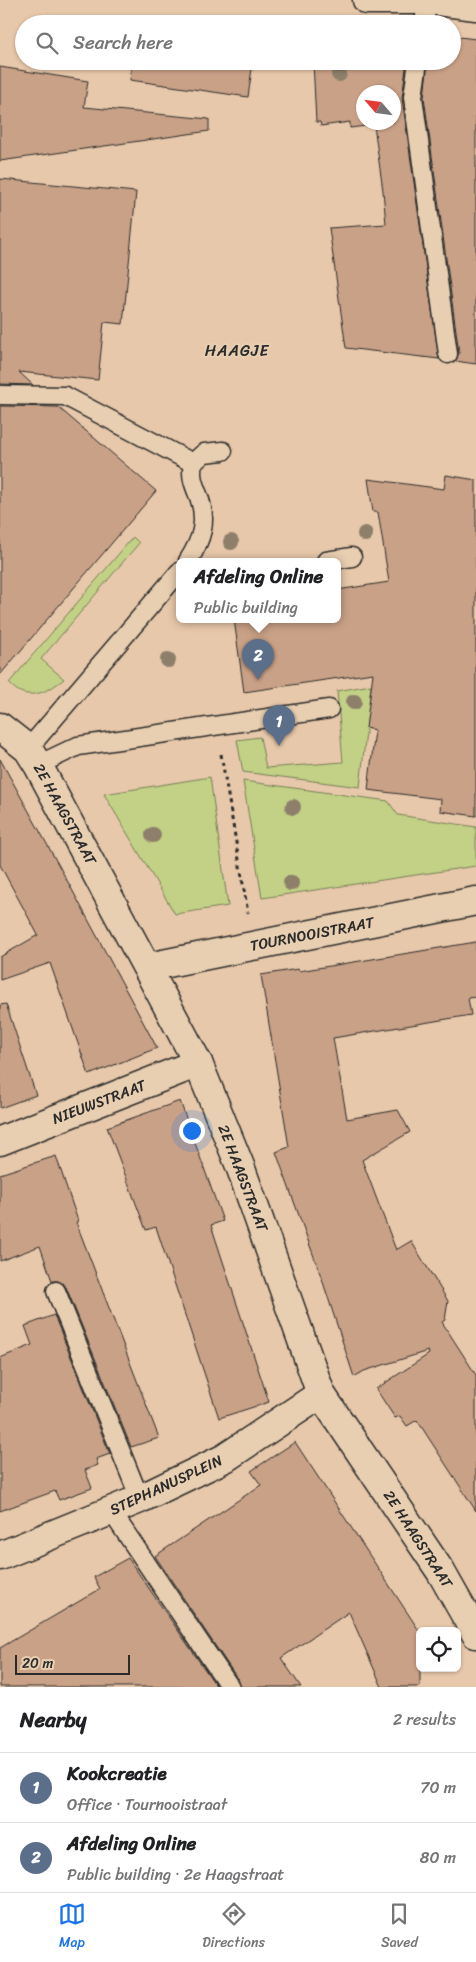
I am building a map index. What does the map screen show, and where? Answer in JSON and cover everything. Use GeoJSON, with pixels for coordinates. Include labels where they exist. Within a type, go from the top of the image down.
{"type":"FeatureCollection","features":[{"type":"Feature","properties":{"kind":"street"},"geometry":{"type":"LineString","coordinates":[[368,0],[414,0]]}},
{"type":"Feature","properties":{"kind":"street"},"geometry":{"type":"LineString","coordinates":[[428,0],[476,6]]}},
{"type":"Feature","properties":{"kind":"street","name":"2E HAAGSTRAAT"},"geometry":{"type":"LineString","coordinates":[[0,727],[33,757],[148,967],[198,1064],[240,1166],[321,1394],[441,1572],[476,1634]]}},
{"type":"Feature","properties":{"kind":"street","name":"TOURNOOISTRAAT"},"geometry":{"type":"LineString","coordinates":[[148,967],[476,901]]}},
{"type":"Feature","properties":{"kind":"street","name":"NIEUWSTRAAT"},"geometry":{"type":"LineString","coordinates":[[0,1141],[198,1064]]}},
{"type":"Feature","properties":{"kind":"street","name":"STEPHANUSPLEIN"},"geometry":{"type":"LineString","coordinates":[[0,1556],[140,1499],[225,1458],[321,1394]]}},
{"type":"Feature","properties":{"kind":"lane"},"geometry":{"type":"LineString","coordinates":[[426,15],[428,0]]}},
{"type":"Feature","properties":{"kind":"lane"},"geometry":{"type":"LineString","coordinates":[[417,70],[413,97],[448,354]]}},
{"type":"Feature","properties":{"kind":"lane"},"geometry":{"type":"LineString","coordinates":[[0,395],[65,396],[193,463]]}},
{"type":"Feature","properties":{"kind":"lane"},"geometry":{"type":"LineString","coordinates":[[190,558],[200,543],[203,530],[201,504],[192,479],[193,463],[204,453],[223,451]]}},
{"type":"Feature","properties":{"kind":"lane"},"geometry":{"type":"LineString","coordinates":[[341,559],[352,557]]}},
{"type":"Feature","properties":{"kind":"lane"},"geometry":{"type":"LineString","coordinates":[[33,757],[176,576]]}},
{"type":"Feature","properties":{"kind":"lane"},"geometry":{"type":"LineString","coordinates":[[33,757],[78,746],[329,709]]}},
{"type":"Feature","properties":{"kind":"lane"},"geometry":{"type":"LineString","coordinates":[[56,1291],[140,1499]]}},
{"type":"Feature","properties":{"kind":"lane"},"geometry":{"type":"LineString","coordinates":[[111,1511],[230,1687]]}},
{"type":"Feature","properties":{"kind":"path"},"geometry":{"type":"LineString","coordinates":[[217,725],[253,946]]}},
{"type":"Feature","properties":{"kind":"green space"},"geometry":{"type":"Polygon","coordinates":[[[133,537],[139,543],[41,659],[64,679],[43,692],[36,694],[22,693],[16,689],[9,683],[133,537]]]}},
{"type":"Feature","properties":{"kind":"green space"},"geometry":{"type":"Polygon","coordinates":[[[371,685],[360,787],[243,772],[237,740],[260,737],[266,768],[343,762],[337,691],[371,685]]]}},
{"type":"Feature","properties":{"kind":"green space"},"geometry":{"type":"Polygon","coordinates":[[[210,777],[228,906],[175,914],[104,794],[210,777]]]}},
{"type":"Feature","properties":{"kind":"green space"},"geometry":{"type":"Polygon","coordinates":[[[243,781],[388,801],[398,815],[476,827],[476,866],[262,898],[243,781]]]}},
{"type":"Feature","properties":{"kind":"building"},"geometry":{"type":"Polygon","coordinates":[[[461,37],[476,39],[476,364],[455,361],[459,353],[424,97],[427,70],[461,70],[461,37]]]}},
{"type":"Feature","properties":{"kind":"building"},"geometry":{"type":"Polygon","coordinates":[[[0,67],[88,81],[84,107],[209,119],[209,131],[0,161],[0,67]]]}},
{"type":"Feature","properties":{"kind":"building"},"geometry":{"type":"Polygon","coordinates":[[[131,70],[252,70],[248,97],[130,80],[131,70]]]}},
{"type":"Feature","properties":{"kind":"building"},"geometry":{"type":"Polygon","coordinates":[[[313,70],[406,70],[402,98],[439,359],[346,348],[329,228],[386,224],[375,130],[401,130],[401,85],[356,85],[356,127],[350,128],[350,122],[321,126],[320,122],[316,122],[313,70]]]}},
{"type":"Feature","properties":{"kind":"building"},"geometry":{"type":"Polygon","coordinates":[[[0,179],[136,192],[123,324],[104,322],[98,380],[19,372],[33,385],[0,384],[0,179]]]}},
{"type":"Feature","properties":{"kind":"building"},"geometry":{"type":"Polygon","coordinates":[[[0,406],[58,407],[156,491],[0,675],[0,406]]]}},
{"type":"Feature","properties":{"kind":"building"},"geometry":{"type":"Polygon","coordinates":[[[446,475],[476,480],[476,816],[440,811],[441,799],[368,790],[375,730],[366,728],[373,673],[244,692],[235,623],[341,623],[341,589],[389,582],[378,512],[373,512],[368,479],[444,489],[446,475]]]}},
{"type":"Feature","properties":{"kind":"building"},"geometry":{"type":"Polygon","coordinates":[[[0,759],[157,1048],[89,1075],[50,963],[0,980],[0,957],[38,935],[0,865],[0,759]]]}},
{"type":"Feature","properties":{"kind":"building"},"geometry":{"type":"Polygon","coordinates":[[[476,942],[476,997],[468,998],[471,1015],[333,1038],[347,1119],[398,1110],[410,1132],[362,1160],[396,1250],[411,1241],[448,1301],[445,1320],[442,1322],[476,1375],[476,1511],[417,1420],[407,1426],[400,1416],[395,1418],[376,1389],[429,1354],[428,1351],[364,1371],[354,1377],[322,1279],[276,1152],[289,1147],[261,975],[298,969],[299,971],[476,942]]]}},
{"type":"Feature","properties":{"kind":"building"},"geometry":{"type":"Polygon","coordinates":[[[6,1004],[36,1095],[0,1108],[0,1005],[6,1004]]]}},
{"type":"Feature","properties":{"kind":"building"},"geometry":{"type":"Polygon","coordinates":[[[180,1101],[223,1221],[211,1225],[269,1402],[219,1418],[156,1227],[146,1230],[107,1127],[180,1101]]]}},
{"type":"Feature","properties":{"kind":"building"},"geometry":{"type":"Polygon","coordinates":[[[56,1156],[78,1221],[76,1222],[159,1438],[131,1447],[66,1287],[58,1281],[52,1281],[40,1246],[0,1261],[0,1174],[56,1156]]]}},
{"type":"Feature","properties":{"kind":"building"},"geometry":{"type":"Polygon","coordinates":[[[54,1315],[110,1454],[96,1459],[98,1465],[85,1470],[92,1488],[59,1500],[55,1491],[0,1511],[0,1358],[32,1345],[25,1326],[54,1315]]]}},
{"type":"Feature","properties":{"kind":"building"},"geometry":{"type":"Polygon","coordinates":[[[295,1442],[417,1627],[416,1672],[420,1672],[420,1687],[382,1687],[349,1612],[281,1658],[301,1687],[241,1687],[239,1681],[155,1556],[261,1485],[251,1471],[295,1442]]]}},
{"type":"Feature","properties":{"kind":"building"},"geometry":{"type":"Polygon","coordinates":[[[128,1558],[217,1687],[0,1687],[0,1648],[100,1589],[94,1577],[128,1558]]]}},
{"type":"Feature","properties":{"kind":"place","name":"Afdeling Online"},"geometry":{"type":"Point","coordinates":[258,680]}},
{"type":"Feature","properties":{"kind":"place","name":"Kookcreatie"},"geometry":{"type":"Point","coordinates":[279,746]}},
{"type":"Feature","properties":{"kind":"district","name":"HAAGJE"},"geometry":{"type":"Point","coordinates":[237,350]}}]}
